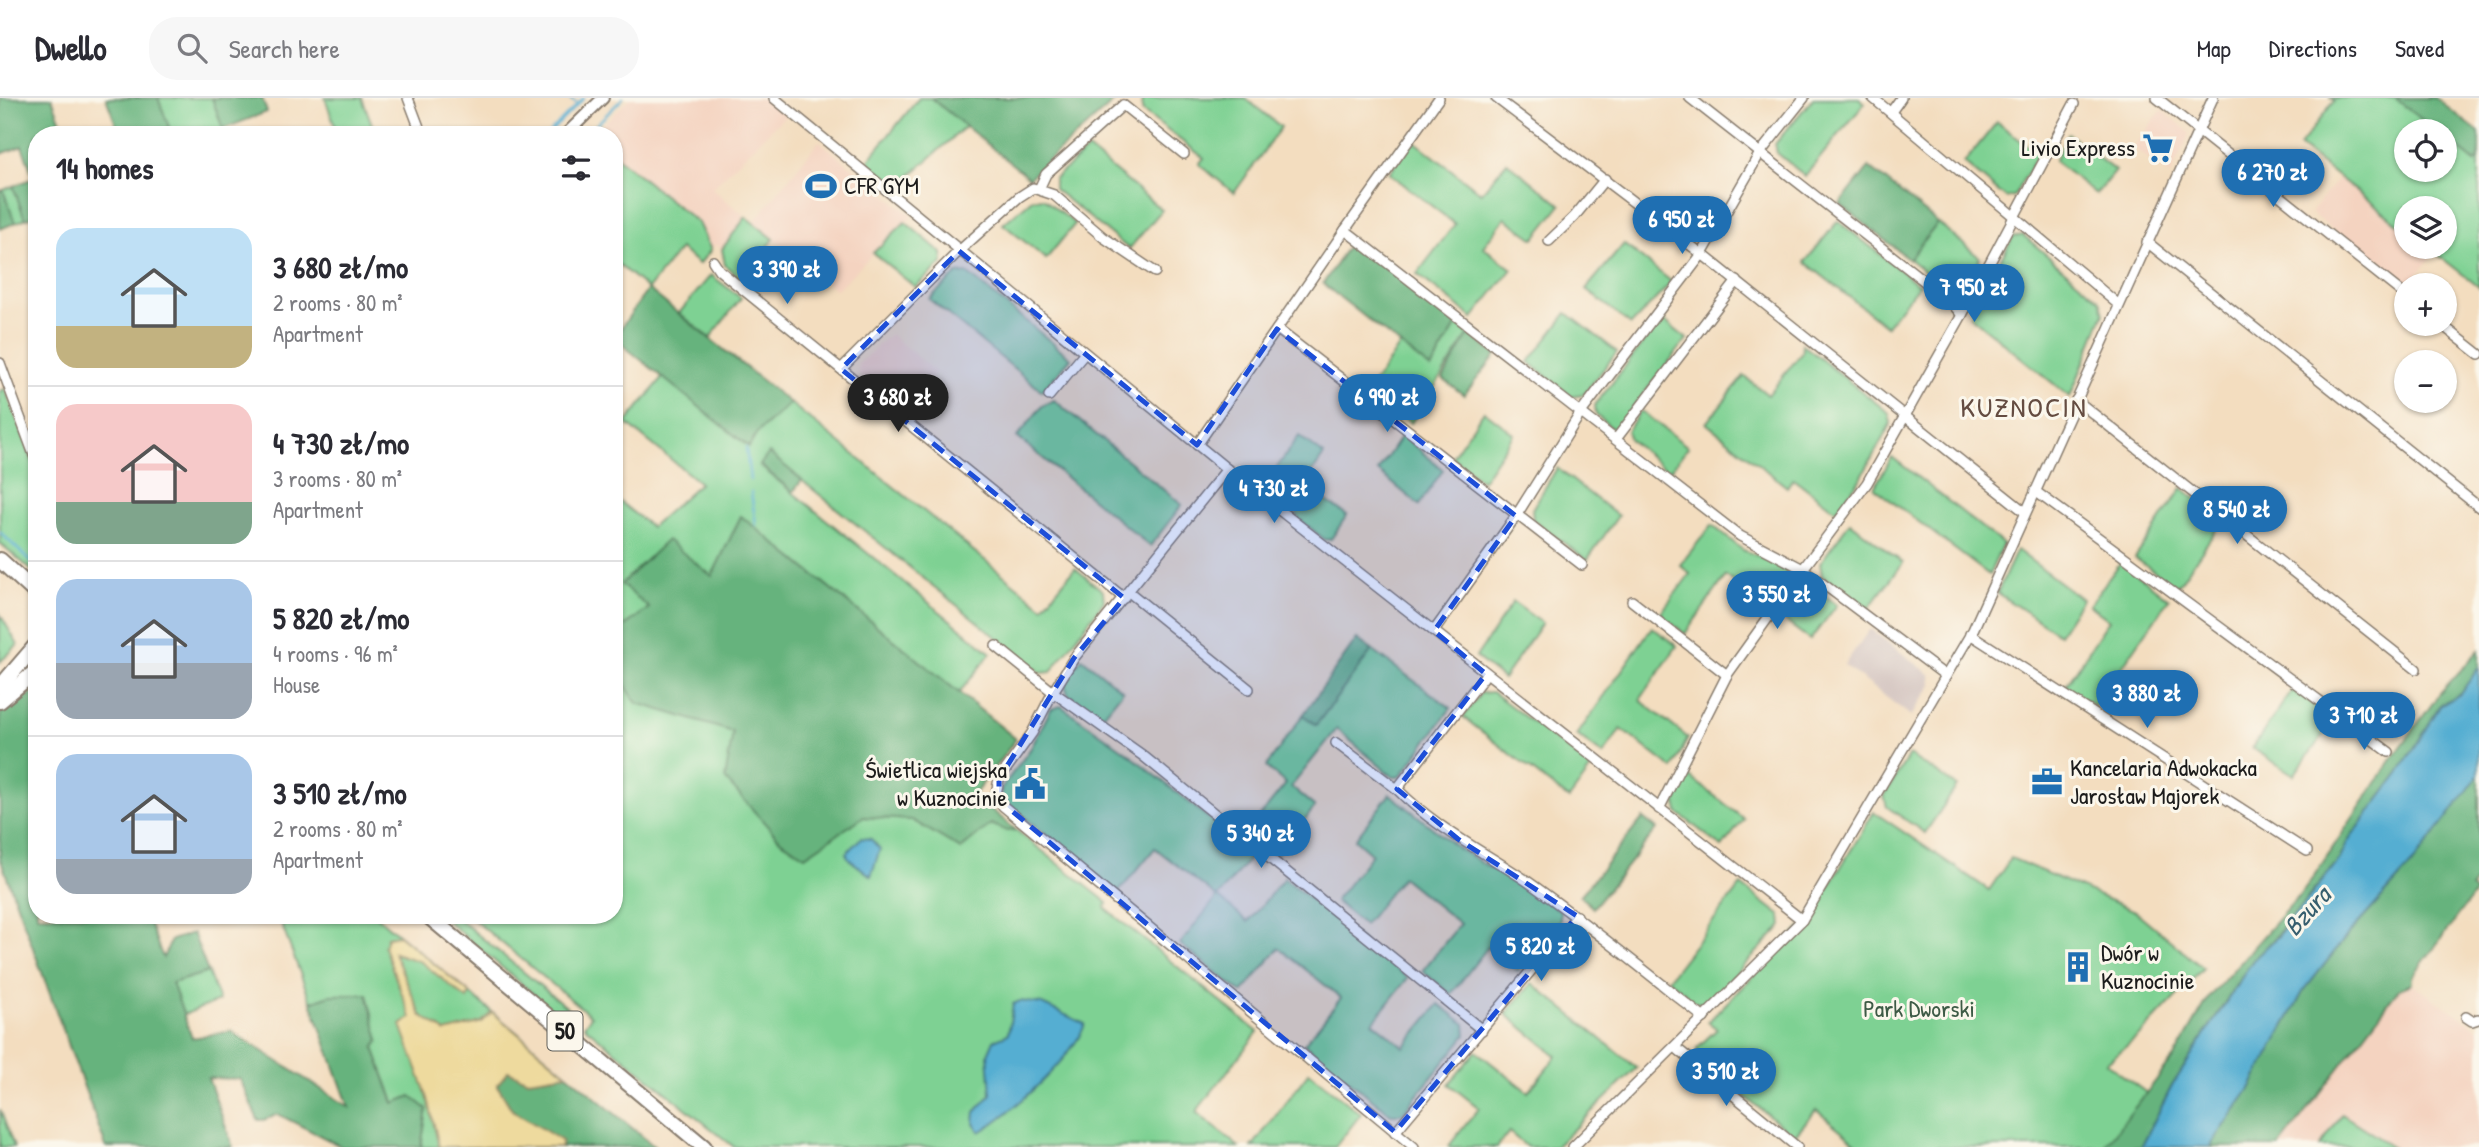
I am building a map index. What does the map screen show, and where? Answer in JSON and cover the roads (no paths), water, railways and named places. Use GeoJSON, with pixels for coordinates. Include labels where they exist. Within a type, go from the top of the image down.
{"type":"FeatureCollection","features":[{"type":"Feature","properties":{"kind":"main road"},"geometry":{"type":"LineString","coordinates":[[0,551],[28,574]]}},
{"type":"Feature","properties":{"kind":"main road"},"geometry":{"type":"LineString","coordinates":[[0,560],[28,586]]}},
{"type":"Feature","properties":{"kind":"main road"},"geometry":{"type":"LineString","coordinates":[[0,687],[28,656]]}},
{"type":"Feature","properties":{"kind":"main road"},"geometry":{"type":"LineString","coordinates":[[19,668],[28,662]]}},
{"type":"Feature","properties":{"kind":"main road"},"geometry":{"type":"LineString","coordinates":[[0,701],[28,678]]}},
{"type":"Feature","properties":{"kind":"main road","name":"50"},"geometry":{"type":"LineString","coordinates":[[437,924],[704,1147]]}},
{"type":"Feature","properties":{"kind":"street"},"geometry":{"type":"LineString","coordinates":[[408,98],[419,126]]}},
{"type":"Feature","properties":{"kind":"street"},"geometry":{"type":"LineString","coordinates":[[574,126],[603,98]]}},
{"type":"Feature","properties":{"kind":"street"},"geometry":{"type":"LineString","coordinates":[[774,98],[1227,469],[1802,920]]}},
{"type":"Feature","properties":{"kind":"street"},"geometry":{"type":"LineString","coordinates":[[1197,445],[1439,98]]}},
{"type":"Feature","properties":{"kind":"street"},"geometry":{"type":"LineString","coordinates":[[1496,98],[1737,281],[2025,512]]}},
{"type":"Feature","properties":{"kind":"street"},"geometry":{"type":"LineString","coordinates":[[1690,98],[1951,302],[1962,315]]}},
{"type":"Feature","properties":{"kind":"street"},"geometry":{"type":"LineString","coordinates":[[1434,631],[1516,516],[1580,414],[1702,254],[1760,153],[1804,98]]}},
{"type":"Feature","properties":{"kind":"street"},"geometry":{"type":"LineString","coordinates":[[1873,98],[2119,305]]}},
{"type":"Feature","properties":{"kind":"street"},"geometry":{"type":"LineString","coordinates":[[1891,112],[1901,98]]}},
{"type":"Feature","properties":{"kind":"street"},"geometry":{"type":"LineString","coordinates":[[2157,98],[2394,286]]}},
{"type":"Feature","properties":{"kind":"street"},"geometry":{"type":"LineString","coordinates":[[1573,1147],[1802,920],[1970,634],[2213,98]]}},
{"type":"Feature","properties":{"kind":"street"},"geometry":{"type":"LineString","coordinates":[[1659,809],[1727,675],[1867,482],[1962,315],[2074,104]]}},
{"type":"Feature","properties":{"kind":"street"},"geometry":{"type":"LineString","coordinates":[[1039,189],[1046,174],[1123,105],[1184,154]]}},
{"type":"Feature","properties":{"kind":"street"},"geometry":{"type":"LineString","coordinates":[[1549,241],[1574,217],[1605,179]]}},
{"type":"Feature","properties":{"kind":"street"},"geometry":{"type":"LineString","coordinates":[[841,369],[959,251],[1019,197],[1033,188],[1054,195],[1103,237],[1155,272]]}},
{"type":"Feature","properties":{"kind":"street"},"geometry":{"type":"LineString","coordinates":[[1345,230],[1740,536],[1803,569],[1946,676]]}},
{"type":"Feature","properties":{"kind":"street"},"geometry":{"type":"LineString","coordinates":[[2147,242],[2479,507]]}},
{"type":"Feature","properties":{"kind":"street"},"geometry":{"type":"LineString","coordinates":[[713,261],[719,270],[841,369],[1249,689]]}},
{"type":"Feature","properties":{"kind":"street"},"geometry":{"type":"LineString","coordinates":[[1616,439],[1737,281]]}},
{"type":"Feature","properties":{"kind":"street"},"geometry":{"type":"LineString","coordinates":[[1277,329],[1582,565]]}},
{"type":"Feature","properties":{"kind":"street"},"geometry":{"type":"LineString","coordinates":[[2456,336],[2479,354]]}},
{"type":"Feature","properties":{"kind":"street"},"geometry":{"type":"LineString","coordinates":[[1049,396],[1085,353]]}},
{"type":"Feature","properties":{"kind":"street"},"geometry":{"type":"LineString","coordinates":[[0,363],[28,439]]}},
{"type":"Feature","properties":{"kind":"street"},"geometry":{"type":"LineString","coordinates":[[2076,400],[2416,669]]}},
{"type":"Feature","properties":{"kind":"street"},"geometry":{"type":"LineString","coordinates":[[1227,469],[1074,658],[1032,733],[999,779],[996,794],[1003,806],[1414,1147]]}},
{"type":"Feature","properties":{"kind":"street"},"geometry":{"type":"LineString","coordinates":[[2035,491],[2389,752]]}},
{"type":"Feature","properties":{"kind":"street"},"geometry":{"type":"LineString","coordinates":[[1632,601],[1727,675]]}},
{"type":"Feature","properties":{"kind":"street"},"geometry":{"type":"LineString","coordinates":[[1970,634],[2307,851]]}},
{"type":"Feature","properties":{"kind":"street"},"geometry":{"type":"LineString","coordinates":[[996,646],[1053,692],[1142,755],[1482,1030]]}},
{"type":"Feature","properties":{"kind":"street"},"geometry":{"type":"LineString","coordinates":[[1397,789],[1486,674]]}},
{"type":"Feature","properties":{"kind":"street"},"geometry":{"type":"LineString","coordinates":[[1336,743],[1458,839],[1515,873],[1577,916],[1704,1018]]}},
{"type":"Feature","properties":{"kind":"street"},"geometry":{"type":"LineString","coordinates":[[1395,1132],[1577,916]]}},
{"type":"Feature","properties":{"kind":"street"},"geometry":{"type":"LineString","coordinates":[[2466,1017],[2472,1021],[2479,1018]]}},
{"type":"Feature","properties":{"kind":"street"},"geometry":{"type":"LineString","coordinates":[[1675,1046],[1797,1147]]}},
{"type":"Feature","properties":{"kind":"water","name":"Bzura"},"geometry":{"type":"Polygon","coordinates":[[[2479,667],[2479,774],[2476,779],[2414,862],[2346,937],[2303,992],[2251,1087],[2210,1147],[2141,1147],[2172,1086],[2253,960],[2278,936],[2340,859],[2347,843],[2399,773],[2440,706],[2460,694],[2479,667]]]}},
{"type":"Feature","properties":{"kind":"water"},"geometry":{"type":"Polygon","coordinates":[[[861,838],[871,839],[880,849],[871,876],[849,859],[846,853],[861,838]]]}},
{"type":"Feature","properties":{"kind":"water"},"geometry":{"type":"Polygon","coordinates":[[[1020,1001],[1042,1004],[1085,1024],[1068,1052],[1040,1084],[980,1132],[974,1123],[975,1112],[991,1095],[988,1054],[994,1040],[1008,1034],[1013,1004],[1020,1001]]]}},
{"type":"Feature","properties":{"kind":"waterway"},"geometry":{"type":"LineString","coordinates":[[568,98],[577,104]]}},
{"type":"Feature","properties":{"kind":"waterway"},"geometry":{"type":"LineString","coordinates":[[556,126],[584,98]]}},
{"type":"Feature","properties":{"kind":"waterway"},"geometry":{"type":"LineString","coordinates":[[595,126],[623,98]]}},
{"type":"Feature","properties":{"kind":"waterway"},"geometry":{"type":"LineString","coordinates":[[746,448],[750,480]]}},
{"type":"Feature","properties":{"kind":"waterway"},"geometry":{"type":"LineString","coordinates":[[751,492],[756,525]]}},
{"type":"Feature","properties":{"kind":"waterway"},"geometry":{"type":"LineString","coordinates":[[0,532],[28,559]]}},
{"type":"Feature","properties":{"kind":"place","name":"Livio Express"},"geometry":{"type":"Point","coordinates":[2158,148]}},
{"type":"Feature","properties":{"kind":"place","name":"CFR GYM"},"geometry":{"type":"Point","coordinates":[821,186]}},
{"type":"Feature","properties":{"kind":"place","name":"Kancelaria Adwokacka Jarosław Majorek"},"geometry":{"type":"Point","coordinates":[2047,782]}},
{"type":"Feature","properties":{"kind":"place","name":"Świetlica wiejska w Kuznocinie"},"geometry":{"type":"Point","coordinates":[1030,784]}},
{"type":"Feature","properties":{"kind":"place","name":"Dwór w Kuznocinie"},"geometry":{"type":"Point","coordinates":[2078,967]}},
{"type":"Feature","properties":{"kind":"district","name":"KUZNOCIN"},"geometry":{"type":"Point","coordinates":[2024,407]}},
{"type":"Feature","properties":{"kind":"park label","name":"Park Dworski"},"geometry":{"type":"Point","coordinates":[1919,1009]}}]}
